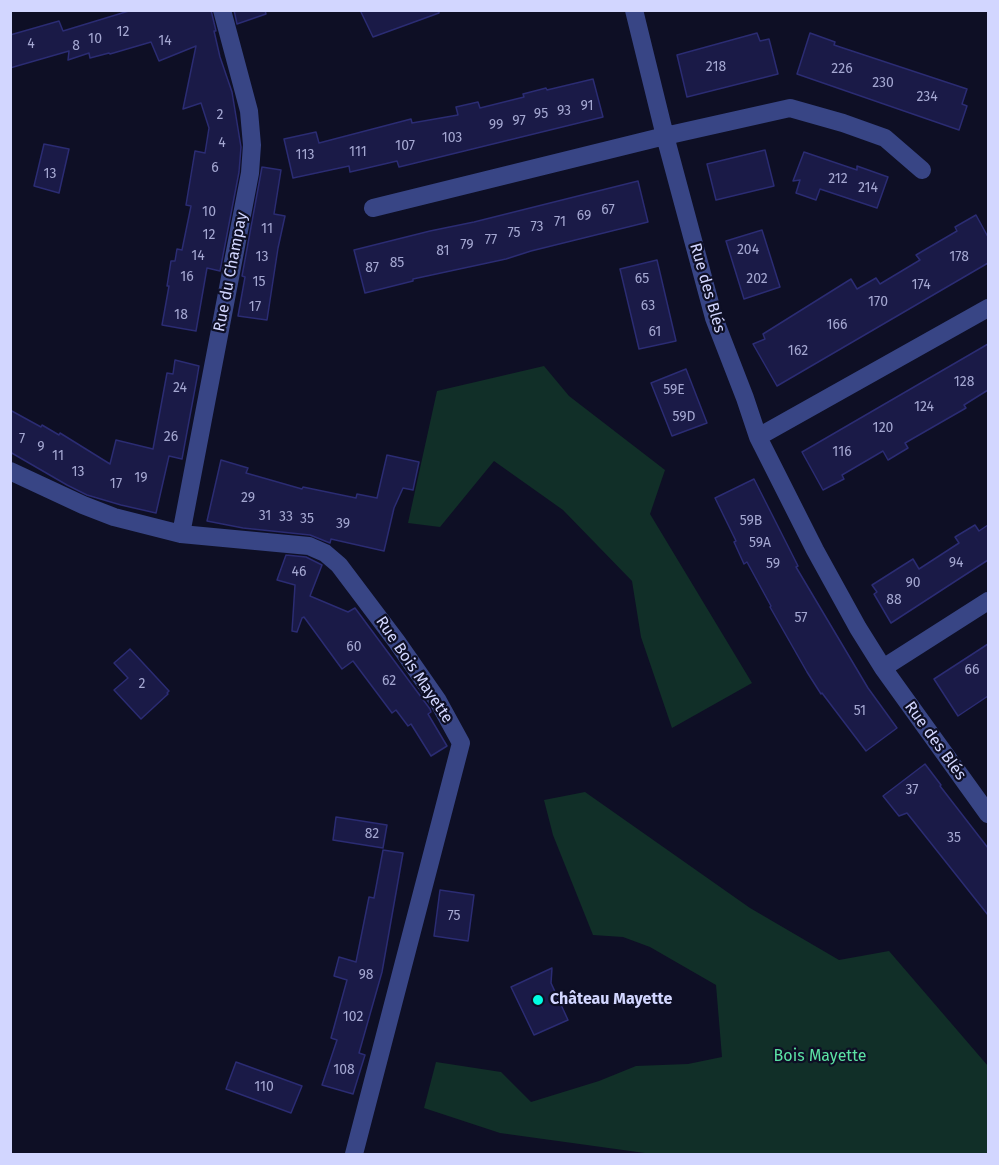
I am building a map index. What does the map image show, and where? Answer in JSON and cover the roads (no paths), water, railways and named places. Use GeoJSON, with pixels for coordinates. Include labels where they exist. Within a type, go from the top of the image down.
{"type":"FeatureCollection","features":[{"type":"Feature","properties":{"kind":"street","name":"Rue du Champay"},"geometry":{"type":"LineString","coordinates":[[181,534],[250,172],[252,145],[249,111],[222,10]]}},
{"type":"Feature","properties":{"kind":"street","name":"Rue des Blés"},"geometry":{"type":"LineString","coordinates":[[634,10],[714,318],[758,437],[820,560],[858,628],[883,668],[988,814]]}},
{"type":"Feature","properties":{"kind":"street"},"geometry":{"type":"LineString","coordinates":[[373,208],[665,136],[790,108],[885,138],[922,170]]}},
{"type":"Feature","properties":{"kind":"street"},"geometry":{"type":"LineString","coordinates":[[758,437],[988,308]]}},
{"type":"Feature","properties":{"kind":"street","name":"Rue Bois Mayette"},"geometry":{"type":"LineString","coordinates":[[10,471],[114,518],[181,534],[309,546],[325,553],[339,565],[397,642],[438,701],[461,743],[354,1155]]}},
{"type":"Feature","properties":{"kind":"street"},"geometry":{"type":"LineString","coordinates":[[883,668],[988,601]]}},
{"type":"Feature","properties":{"kind":"place","name":"Château Mayette"},"geometry":{"type":"Point","coordinates":[538,1000]}},
{"type":"Feature","properties":{"kind":"park label","name":"Bois Mayette"},"geometry":{"type":"Point","coordinates":[820,1057]}}]}
